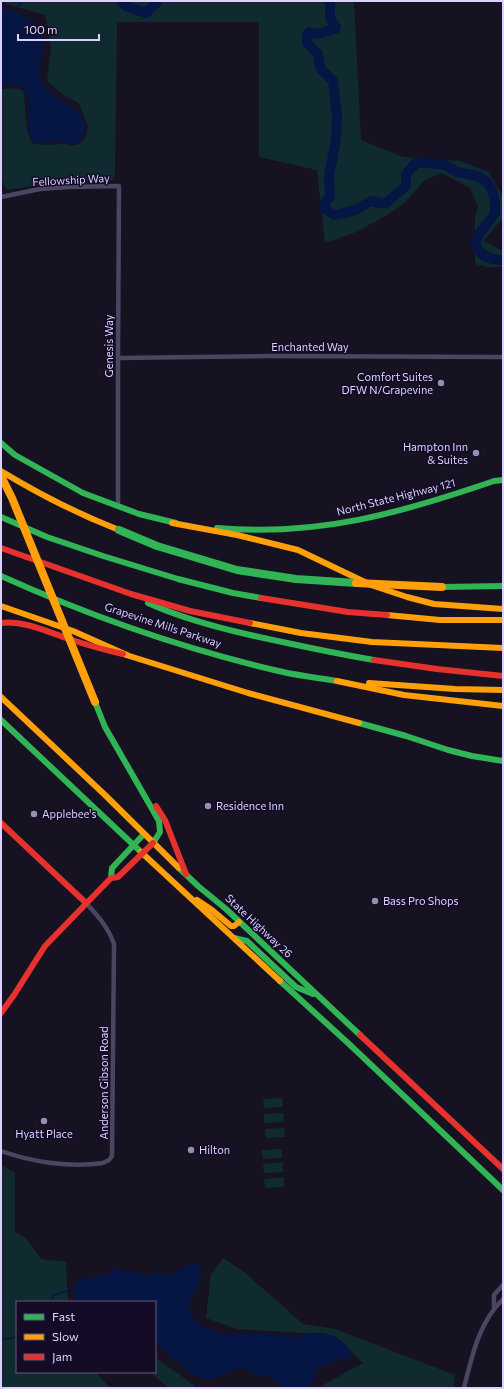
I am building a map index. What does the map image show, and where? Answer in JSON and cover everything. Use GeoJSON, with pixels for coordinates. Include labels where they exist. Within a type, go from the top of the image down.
{"type":"FeatureCollection","features":[{"type":"Feature","properties":{"kind":"main road","name":"North State Highway 121"},"geometry":{"type":"LineString","coordinates":[[1,443],[15,455],[83,493],[139,514],[172,523],[252,531],[303,529],[350,523],[436,500],[494,481],[503,480]]}},
{"type":"Feature","properties":{"kind":"main road"},"geometry":{"type":"LineString","coordinates":[[1,471],[52,501],[93,521],[157,546],[237,570],[317,581],[442,587],[503,586]]}},
{"type":"Feature","properties":{"kind":"main road"},"geometry":{"type":"LineString","coordinates":[[1,476],[12,498],[105,726],[159,821],[160,832],[153,843],[118,877],[110,878]]}},
{"type":"Feature","properties":{"kind":"main road"},"geometry":{"type":"LineString","coordinates":[[1,517],[47,537],[103,556],[178,579],[233,592],[348,612],[440,620],[503,620]]}},
{"type":"Feature","properties":{"kind":"main road"},"geometry":{"type":"LineString","coordinates":[[172,523],[244,537],[298,550],[370,584],[407,598],[434,604],[503,609]]}},
{"type":"Feature","properties":{"kind":"main road"},"geometry":{"type":"LineString","coordinates":[[1,548],[131,594],[212,616],[301,633],[372,642],[503,648]]}},
{"type":"Feature","properties":{"kind":"main road","name":"Grapevine Mills Parkway"},"geometry":{"type":"LineString","coordinates":[[1,576],[32,591],[80,610],[177,643],[283,672],[323,679]]}},
{"type":"Feature","properties":{"kind":"main road"},"geometry":{"type":"LineString","coordinates":[[131,594],[159,608],[204,623],[287,644],[362,658],[440,670],[503,676]]}},
{"type":"Feature","properties":{"kind":"main road"},"geometry":{"type":"LineString","coordinates":[[1,606],[73,631],[127,655]]}},
{"type":"Feature","properties":{"kind":"main road"},"geometry":{"type":"LineString","coordinates":[[1,623],[9,622],[29,626],[96,648],[127,655],[248,693],[406,736],[448,750],[503,761]]}},
{"type":"Feature","properties":{"kind":"main road"},"geometry":{"type":"LineString","coordinates":[[323,679],[393,686],[503,690]]}},
{"type":"Feature","properties":{"kind":"main road"},"geometry":{"type":"LineString","coordinates":[[323,679],[404,695],[503,706]]}},
{"type":"Feature","properties":{"kind":"main road","name":"State Highway 26"},"geometry":{"type":"LineString","coordinates":[[1,697],[105,795],[153,843],[503,1169]]}},
{"type":"Feature","properties":{"kind":"main road"},"geometry":{"type":"LineString","coordinates":[[1,720],[503,1190]]}},
{"type":"Feature","properties":{"kind":"main road"},"geometry":{"type":"LineString","coordinates":[[134,776],[165,820],[186,874]]}},
{"type":"Feature","properties":{"kind":"main road"},"geometry":{"type":"LineString","coordinates":[[1,823],[86,903]]}},
{"type":"Feature","properties":{"kind":"main road"},"geometry":{"type":"LineString","coordinates":[[1,1013],[45,946],[110,878],[112,868],[144,834]]}},
{"type":"Feature","properties":{"kind":"main road"},"geometry":{"type":"LineString","coordinates":[[190,897],[201,902],[230,926],[234,926],[239,922]]}},
{"type":"Feature","properties":{"kind":"main road"},"geometry":{"type":"LineString","coordinates":[[234,938],[247,941],[296,987],[317,996]]}},
{"type":"Feature","properties":{"kind":"main road"},"geometry":{"type":"LineString","coordinates":[[423,1114],[432,1103]]}},
{"type":"Feature","properties":{"kind":"street","name":"Fellowship Way"},"geometry":{"type":"LineString","coordinates":[[1,197],[40,189],[119,186]]}},
{"type":"Feature","properties":{"kind":"street","name":"Genesis Way"},"geometry":{"type":"LineString","coordinates":[[118,506],[119,186]]}},
{"type":"Feature","properties":{"kind":"street","name":"Enchanted Way"},"geometry":{"type":"LineString","coordinates":[[118,358],[270,356],[503,357]]}},
{"type":"Feature","properties":{"kind":"street","name":"Anderson Gibson Road"},"geometry":{"type":"LineString","coordinates":[[1,1151],[15,1156],[62,1163],[103,1163],[109,1160],[112,1156],[114,944],[103,921],[86,903]]}},
{"type":"Feature","properties":{"kind":"street"},"geometry":{"type":"LineString","coordinates":[[494,1308],[494,1295],[503,1285]]}},
{"type":"Feature","properties":{"kind":"street"},"geometry":{"type":"LineString","coordinates":[[464,1388],[472,1353],[479,1335],[494,1308],[503,1298]]}},
{"type":"Feature","properties":{"kind":"green space"},"geometry":{"type":"Polygon","coordinates":[[[1,1],[354,1],[361,140],[403,157],[460,161],[489,172],[503,197],[503,218],[484,241],[503,251],[503,266],[491,268],[475,264],[475,220],[478,206],[470,188],[442,173],[425,180],[405,202],[389,214],[356,232],[325,243],[317,170],[259,157],[259,22],[117,22],[115,175],[111,181],[57,182],[7,190],[1,179],[1,90],[12,88],[23,91],[28,133],[34,144],[54,145],[64,143],[71,146],[80,144],[86,137],[88,126],[77,102],[63,95],[47,81],[51,47],[45,15],[6,4],[1,1]]]}},
{"type":"Feature","properties":{"kind":"green space"},"geometry":{"type":"Polygon","coordinates":[[[282,1098],[283,1107],[264,1108],[263,1099],[282,1098]]]}},
{"type":"Feature","properties":{"kind":"green space"},"geometry":{"type":"Polygon","coordinates":[[[283,1113],[284,1122],[264,1123],[264,1114],[283,1113]]]}},
{"type":"Feature","properties":{"kind":"green space"},"geometry":{"type":"Polygon","coordinates":[[[284,1128],[285,1137],[266,1138],[265,1129],[284,1128]]]}},
{"type":"Feature","properties":{"kind":"green space"},"geometry":{"type":"Polygon","coordinates":[[[282,1149],[282,1158],[263,1159],[262,1150],[282,1149]]]}},
{"type":"Feature","properties":{"kind":"green space"},"geometry":{"type":"Polygon","coordinates":[[[283,1162],[283,1172],[264,1173],[263,1164],[283,1162]]]}},
{"type":"Feature","properties":{"kind":"green space"},"geometry":{"type":"Polygon","coordinates":[[[1,1165],[15,1173],[15,1232],[27,1239],[41,1259],[66,1262],[68,1301],[16,1301],[16,1373],[96,1373],[110,1388],[1,1388],[1,1165]]]}},
{"type":"Feature","properties":{"kind":"green space"},"geometry":{"type":"Polygon","coordinates":[[[284,1177],[284,1187],[265,1188],[264,1179],[284,1177]]]}},
{"type":"Feature","properties":{"kind":"green space"},"geometry":{"type":"Polygon","coordinates":[[[223,1258],[244,1272],[303,1324],[335,1329],[455,1375],[453,1388],[321,1388],[323,1385],[363,1363],[343,1343],[319,1334],[237,1329],[206,1318],[211,1274],[223,1258]]]}},
{"type":"Feature","properties":{"kind":"green space"},"geometry":{"type":"Polygon","coordinates":[[[156,1358],[198,1388],[169,1388],[151,1373],[156,1373],[156,1358]]]}},
{"type":"Feature","properties":{"kind":"water"},"geometry":{"type":"Polygon","coordinates":[[[1,8],[23,15],[36,24],[41,30],[44,36],[44,44],[40,64],[40,79],[42,84],[49,92],[81,113],[84,132],[78,143],[70,144],[65,142],[57,142],[36,144],[29,130],[29,107],[22,86],[8,83],[1,87],[1,8]]]}},
{"type":"Feature","properties":{"kind":"water"},"geometry":{"type":"Polygon","coordinates":[[[197,1262],[201,1271],[201,1279],[189,1307],[191,1314],[200,1324],[214,1331],[225,1334],[258,1333],[292,1337],[313,1333],[329,1334],[339,1339],[347,1346],[350,1350],[349,1354],[354,1359],[346,1358],[318,1368],[312,1385],[309,1387],[310,1388],[284,1388],[268,1375],[256,1375],[244,1368],[236,1369],[213,1379],[202,1378],[191,1374],[178,1361],[172,1359],[156,1341],[156,1301],[76,1301],[75,1284],[82,1279],[110,1274],[114,1267],[119,1271],[137,1272],[148,1277],[153,1272],[170,1275],[192,1263],[197,1262]]]}},
{"type":"Feature","properties":{"kind":"waterway"},"geometry":{"type":"LineString","coordinates":[[13,13],[22,1]]}},
{"type":"Feature","properties":{"kind":"waterway"},"geometry":{"type":"LineString","coordinates":[[121,1],[126,6],[146,13],[158,1]]}},
{"type":"Feature","properties":{"kind":"waterway"},"geometry":{"type":"LineString","coordinates":[[328,1],[330,3],[330,19],[336,27],[335,29],[317,34],[309,32],[307,35],[307,43],[318,54],[320,68],[333,81],[337,117],[336,139],[329,177],[330,196],[326,201],[324,208],[334,215],[356,210],[371,201],[386,203],[406,186],[406,174],[417,162],[445,165],[457,172],[478,176],[487,182],[492,190],[495,202],[495,213],[479,234],[475,244],[480,252],[486,256],[503,260]]}},
{"type":"Feature","properties":{"kind":"waterway"},"geometry":{"type":"LineString","coordinates":[[51,1301],[54,1295],[76,1287]]}},
{"type":"Feature","properties":{"kind":"waterway"},"geometry":{"type":"LineString","coordinates":[[1,1340],[16,1337]]}},
{"type":"Feature","properties":{"kind":"traffic: fast"},"geometry":{"type":"LineString","coordinates":[[1,443],[15,455],[83,493],[139,514],[176,523]]}},
{"type":"Feature","properties":{"kind":"traffic: fast"},"geometry":{"type":"LineString","coordinates":[[217,528],[254,530],[324,526],[392,512],[459,493],[494,481],[503,480]]}},
{"type":"Feature","properties":{"kind":"traffic: fast"},"geometry":{"type":"LineString","coordinates":[[1,517],[47,537],[103,556],[178,579],[233,593],[261,598]]}},
{"type":"Feature","properties":{"kind":"traffic: fast"},"geometry":{"type":"LineString","coordinates":[[119,530],[157,546],[237,570],[296,579],[356,583]]}},
{"type":"Feature","properties":{"kind":"traffic: fast"},"geometry":{"type":"LineString","coordinates":[[1,576],[105,619],[175,643],[283,672],[337,681]]}},
{"type":"Feature","properties":{"kind":"traffic: fast"},"geometry":{"type":"LineString","coordinates":[[442,587],[503,586]]}},
{"type":"Feature","properties":{"kind":"traffic: fast"},"geometry":{"type":"LineString","coordinates":[[148,603],[186,618],[224,629],[374,660]]}},
{"type":"Feature","properties":{"kind":"traffic: fast"},"geometry":{"type":"LineString","coordinates":[[95,702],[105,727],[159,821],[160,832],[153,843]]}},
{"type":"Feature","properties":{"kind":"traffic: fast"},"geometry":{"type":"LineString","coordinates":[[1,720],[141,852]]}},
{"type":"Feature","properties":{"kind":"traffic: fast"},"geometry":{"type":"LineString","coordinates":[[359,723],[406,736],[448,750],[503,761]]}},
{"type":"Feature","properties":{"kind":"traffic: fast"},"geometry":{"type":"LineString","coordinates":[[111,878],[112,868],[144,834]]}},
{"type":"Feature","properties":{"kind":"traffic: fast"},"geometry":{"type":"LineString","coordinates":[[179,868],[226,909],[360,1035]]}},
{"type":"Feature","properties":{"kind":"traffic: fast"},"geometry":{"type":"LineString","coordinates":[[234,938],[247,941],[296,987],[313,994]]}},
{"type":"Feature","properties":{"kind":"traffic: fast"},"geometry":{"type":"LineString","coordinates":[[280,981],[348,1043],[503,1190]]}},
{"type":"Feature","properties":{"kind":"traffic: slow"},"geometry":{"type":"LineString","coordinates":[[1,471],[59,503],[119,530]]}},
{"type":"Feature","properties":{"kind":"traffic: slow"},"geometry":{"type":"LineString","coordinates":[[1,476],[12,498],[95,702]]}},
{"type":"Feature","properties":{"kind":"traffic: slow"},"geometry":{"type":"LineString","coordinates":[[172,523],[237,535],[298,550],[371,585],[407,597],[434,604],[503,609]]}},
{"type":"Feature","properties":{"kind":"traffic: slow"},"geometry":{"type":"LineString","coordinates":[[356,583],[442,587]]}},
{"type":"Feature","properties":{"kind":"traffic: slow"},"geometry":{"type":"LineString","coordinates":[[1,606],[73,631],[127,655]]}},
{"type":"Feature","properties":{"kind":"traffic: slow"},"geometry":{"type":"LineString","coordinates":[[387,615],[440,620],[503,620]]}},
{"type":"Feature","properties":{"kind":"traffic: slow"},"geometry":{"type":"LineString","coordinates":[[250,623],[301,633],[372,642],[503,648]]}},
{"type":"Feature","properties":{"kind":"traffic: slow"},"geometry":{"type":"LineString","coordinates":[[123,654],[248,693],[359,723]]}},
{"type":"Feature","properties":{"kind":"traffic: slow"},"geometry":{"type":"LineString","coordinates":[[337,681],[404,695],[503,706]]}},
{"type":"Feature","properties":{"kind":"traffic: slow"},"geometry":{"type":"LineString","coordinates":[[369,683],[455,689],[503,690]]}},
{"type":"Feature","properties":{"kind":"traffic: slow"},"geometry":{"type":"LineString","coordinates":[[1,697],[105,795],[179,868]]}},
{"type":"Feature","properties":{"kind":"traffic: slow"},"geometry":{"type":"LineString","coordinates":[[141,852],[280,981]]}},
{"type":"Feature","properties":{"kind":"traffic: slow"},"geometry":{"type":"LineString","coordinates":[[197,900],[231,926],[234,926],[239,922]]}},
{"type":"Feature","properties":{"kind":"traffic: jam"},"geometry":{"type":"LineString","coordinates":[[1,548],[131,594],[190,611],[250,623]]}},
{"type":"Feature","properties":{"kind":"traffic: jam"},"geometry":{"type":"LineString","coordinates":[[261,598],[348,612],[387,615]]}},
{"type":"Feature","properties":{"kind":"traffic: jam"},"geometry":{"type":"LineString","coordinates":[[1,623],[18,623],[27,625],[69,639],[123,654]]}},
{"type":"Feature","properties":{"kind":"traffic: jam"},"geometry":{"type":"LineString","coordinates":[[374,660],[503,676]]}},
{"type":"Feature","properties":{"kind":"traffic: jam"},"geometry":{"type":"LineString","coordinates":[[156,806],[165,820],[186,874]]}},
{"type":"Feature","properties":{"kind":"traffic: jam"},"geometry":{"type":"LineString","coordinates":[[1,823],[86,903]]}},
{"type":"Feature","properties":{"kind":"traffic: jam"},"geometry":{"type":"LineString","coordinates":[[1,1013],[45,946],[111,878],[118,877],[153,843]]}},
{"type":"Feature","properties":{"kind":"traffic: jam"},"geometry":{"type":"LineString","coordinates":[[360,1035],[503,1169]]}},
{"type":"Feature","properties":{"kind":"place","name":"Comfort Suites DFW N/Grapevine"},"geometry":{"type":"Point","coordinates":[441,383]}},
{"type":"Feature","properties":{"kind":"place","name":"Hampton Inn & Suites"},"geometry":{"type":"Point","coordinates":[476,453]}},
{"type":"Feature","properties":{"kind":"place","name":"Residence Inn"},"geometry":{"type":"Point","coordinates":[208,806]}},
{"type":"Feature","properties":{"kind":"place","name":"Applebee's"},"geometry":{"type":"Point","coordinates":[34,814]}},
{"type":"Feature","properties":{"kind":"place","name":"Bass Pro Shops"},"geometry":{"type":"Point","coordinates":[375,901]}},
{"type":"Feature","properties":{"kind":"place","name":"Hyatt Place"},"geometry":{"type":"Point","coordinates":[44,1121]}},
{"type":"Feature","properties":{"kind":"place","name":"Hilton"},"geometry":{"type":"Point","coordinates":[191,1150]}}]}
